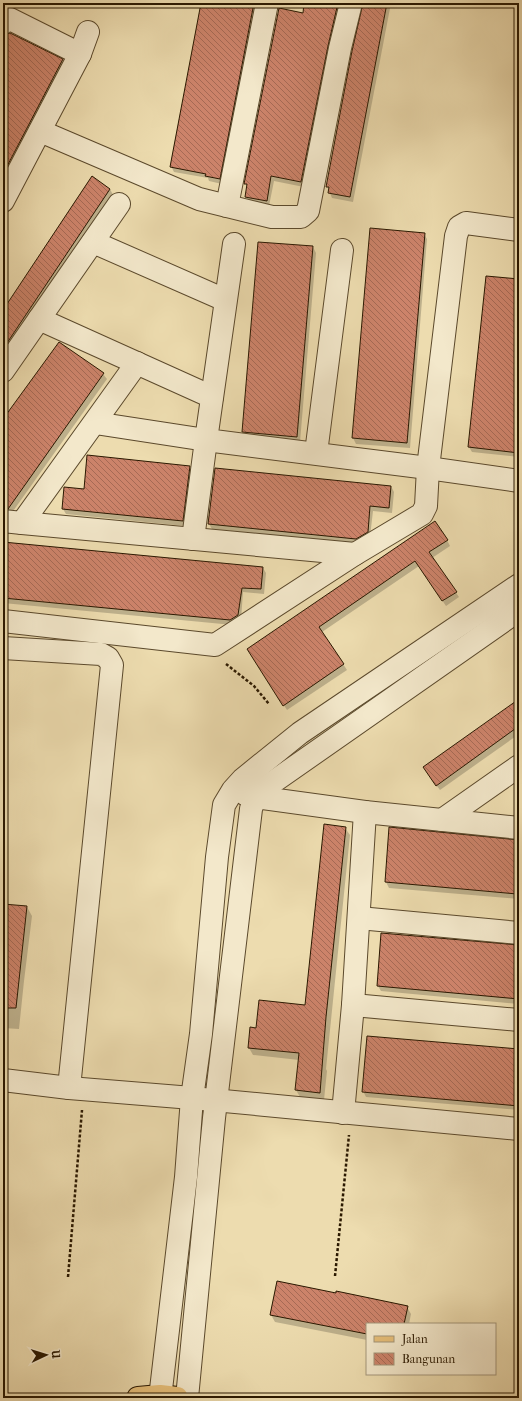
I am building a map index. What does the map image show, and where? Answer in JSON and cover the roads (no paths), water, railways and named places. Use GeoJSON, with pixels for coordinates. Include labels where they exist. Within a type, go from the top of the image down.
{"type":"FeatureCollection","features":[{"type":"Feature","properties":{"kind":"main road"},"geometry":{"type":"LineString","coordinates":[[138,1398],[166,1397]]}},
{"type":"Feature","properties":{"kind":"street"},"geometry":{"type":"LineString","coordinates":[[227,206],[268,3]]}},
{"type":"Feature","properties":{"kind":"street"},"geometry":{"type":"LineString","coordinates":[[40,131],[199,199],[272,217],[301,217],[308,211],[340,48],[351,3]]}},
{"type":"Feature","properties":{"kind":"street"},"geometry":{"type":"LineString","coordinates":[[3,23],[7,19],[10,19],[80,54]]}},
{"type":"Feature","properties":{"kind":"street"},"geometry":{"type":"LineString","coordinates":[[3,201],[80,54],[88,32]]}},
{"type":"Feature","properties":{"kind":"street"},"geometry":{"type":"LineString","coordinates":[[3,371],[119,204]]}},
{"type":"Feature","properties":{"kind":"street"},"geometry":{"type":"LineString","coordinates":[[3,621],[215,645],[355,554],[422,514],[426,506],[428,468],[459,226],[466,223],[519,230]]}},
{"type":"Feature","properties":{"kind":"street"},"geometry":{"type":"LineString","coordinates":[[93,242],[225,300]]}},
{"type":"Feature","properties":{"kind":"street"},"geometry":{"type":"LineString","coordinates":[[193,538],[234,244]]}},
{"type":"Feature","properties":{"kind":"street"},"geometry":{"type":"LineString","coordinates":[[316,453],[342,250]]}},
{"type":"Feature","properties":{"kind":"street"},"geometry":{"type":"LineString","coordinates":[[39,319],[212,397]]}},
{"type":"Feature","properties":{"kind":"street"},"geometry":{"type":"LineString","coordinates":[[13,522],[95,423],[137,363]]}},
{"type":"Feature","properties":{"kind":"street"},"geometry":{"type":"LineString","coordinates":[[95,423],[206,440],[316,453],[519,481]]}},
{"type":"Feature","properties":{"kind":"street"},"geometry":{"type":"LineString","coordinates":[[13,522],[355,554]]}},
{"type":"Feature","properties":{"kind":"street"},"geometry":{"type":"LineString","coordinates":[[166,1397],[192,1098],[201,1034],[217,857],[224,805],[233,790],[243,779],[300,733],[519,585]]}},
{"type":"Feature","properties":{"kind":"street"},"geometry":{"type":"LineString","coordinates":[[187,1398],[217,1101],[250,809],[255,797],[266,787],[519,610]]}},
{"type":"Feature","properties":{"kind":"street"},"geometry":{"type":"LineString","coordinates":[[3,648],[101,654],[108,658],[112,664],[76,1089]]}},
{"type":"Feature","properties":{"kind":"street"},"geometry":{"type":"LineString","coordinates":[[442,820],[519,766]]}},
{"type":"Feature","properties":{"kind":"street"},"geometry":{"type":"LineString","coordinates":[[233,790],[255,797],[366,812],[519,828]]}},
{"type":"Feature","properties":{"kind":"street"},"geometry":{"type":"LineString","coordinates":[[346,1123],[366,812]]}},
{"type":"Feature","properties":{"kind":"street"},"geometry":{"type":"LineString","coordinates":[[359,918],[519,933]]}},
{"type":"Feature","properties":{"kind":"street"},"geometry":{"type":"LineString","coordinates":[[354,1005],[519,1020]]}},
{"type":"Feature","properties":{"kind":"street"},"geometry":{"type":"LineString","coordinates":[[3,1080],[76,1089],[217,1101],[346,1123],[519,1129]]}}]}
